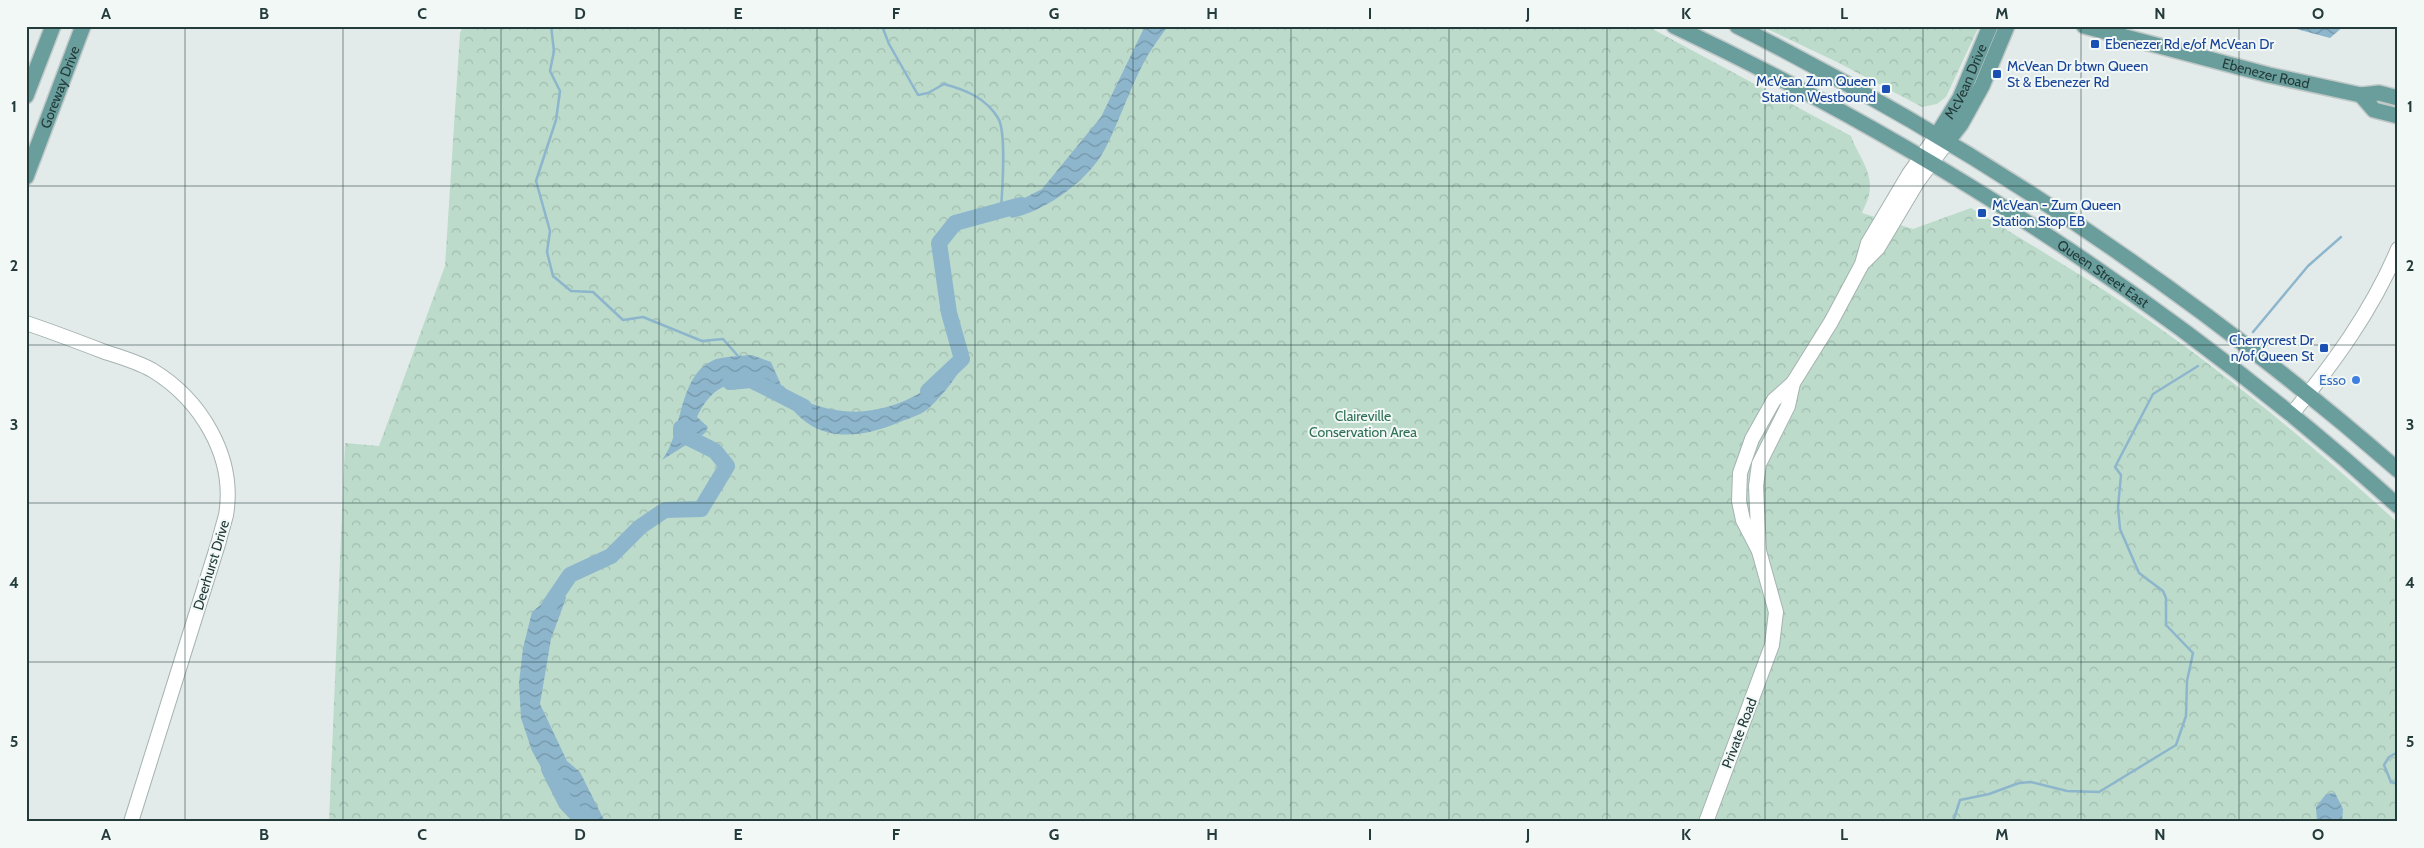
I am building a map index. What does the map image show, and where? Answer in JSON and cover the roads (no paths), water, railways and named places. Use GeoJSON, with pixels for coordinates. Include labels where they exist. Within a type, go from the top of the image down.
{"type":"FeatureCollection","features":[{"type":"Feature","properties":{"kind":"main road","name":"Goreway Drive"},"geometry":{"type":"LineString","coordinates":[[26,96],[53,26]]}},
{"type":"Feature","properties":{"kind":"main road","name":"Goreway Drive"},"geometry":{"type":"LineString","coordinates":[[26,177],[83,26]]}},
{"type":"Feature","properties":{"kind":"main road","name":"Queen Street East"},"geometry":{"type":"LineString","coordinates":[[1674,26],[1803,91],[1926,161],[2015,216],[2121,287],[2226,364],[2291,415],[2398,506]]}},
{"type":"Feature","properties":{"kind":"main road","name":"Queen Street East"},"geometry":{"type":"LineString","coordinates":[[1737,26],[1942,138],[2048,203],[2187,300],[2308,394]]}},
{"type":"Feature","properties":{"kind":"main road","name":"McVean Drive"},"geometry":{"type":"LineString","coordinates":[[1942,138],[1990,26]]}},
{"type":"Feature","properties":{"kind":"main road","name":"McVean Drive"},"geometry":{"type":"LineString","coordinates":[[1942,138],[1961,124],[1982,86],[2007,26]]}},
{"type":"Feature","properties":{"kind":"main road","name":"Ebenezer Road"},"geometry":{"type":"LineString","coordinates":[[2084,26],[2269,75],[2361,95],[2379,93],[2398,98]]}},
{"type":"Feature","properties":{"kind":"main road","name":"Ebenezer Road"},"geometry":{"type":"LineString","coordinates":[[2361,95],[2374,110],[2398,116]]}},
{"type":"Feature","properties":{"kind":"main road"},"geometry":{"type":"LineString","coordinates":[[2308,394],[2398,470]]}},
{"type":"Feature","properties":{"kind":"street","name":"Private Road"},"geometry":{"type":"LineString","coordinates":[[1706,822],[1772,644],[1776,612],[1759,551],[1744,520],[1739,501],[1740,474],[1752,439],[1774,400],[1793,383],[1831,322],[1862,264],[1868,243],[1942,138]]}},
{"type":"Feature","properties":{"kind":"street"},"geometry":{"type":"LineString","coordinates":[[2291,415],[2349,341],[2377,292],[2398,249]]}},
{"type":"Feature","properties":{"kind":"street","name":"Deerhurst Drive"},"geometry":{"type":"LineString","coordinates":[[26,323],[126,359],[151,370],[167,381],[190,401],[209,428],[220,453],[227,485],[226,514],[219,541],[131,822]]}},
{"type":"Feature","properties":{"kind":"water"},"geometry":{"type":"Polygon","coordinates":[[[1145,26],[1168,26],[1142,66],[1111,137],[1098,161],[1078,183],[1039,209],[1012,218],[1001,210],[1042,189],[1101,117],[1145,26]]]}},
{"type":"Feature","properties":{"kind":"water"},"geometry":{"type":"Polygon","coordinates":[[[2285,26],[2344,26],[2330,38],[2285,26]]]}},
{"type":"Feature","properties":{"kind":"water"},"geometry":{"type":"Polygon","coordinates":[[[965,351],[967,357],[955,378],[928,409],[900,422],[866,433],[850,435],[820,430],[807,423],[794,411],[783,396],[786,391],[826,408],[846,411],[866,411],[886,407],[906,400],[925,390],[943,377],[965,351]]]}},
{"type":"Feature","properties":{"kind":"water"},"geometry":{"type":"Polygon","coordinates":[[[752,355],[771,362],[782,387],[755,382],[743,382],[722,388],[704,404],[697,417],[708,427],[705,433],[662,460],[669,448],[688,390],[695,376],[704,366],[717,359],[752,355]]]}},
{"type":"Feature","properties":{"kind":"water"},"geometry":{"type":"Polygon","coordinates":[[[562,587],[566,598],[551,639],[540,704],[567,761],[580,772],[605,822],[579,822],[563,794],[542,769],[532,751],[521,718],[519,683],[523,648],[532,612],[562,587]]]}},
{"type":"Feature","properties":{"kind":"water"},"geometry":{"type":"Polygon","coordinates":[[[2335,793],[2343,809],[2342,822],[2317,822],[2316,807],[2326,794],[2335,793]]]}},
{"type":"Feature","properties":{"kind":"waterway"},"geometry":{"type":"LineString","coordinates":[[551,26],[554,51],[550,71],[560,91],[556,120],[536,181],[550,231],[547,252],[553,276],[571,291],[593,292],[623,320],[643,317],[702,341],[723,339],[738,356]]}},
{"type":"Feature","properties":{"kind":"waterway"},"geometry":{"type":"LineString","coordinates":[[882,26],[889,44],[918,95],[928,93],[944,84],[975,96],[988,105],[998,118],[1001,125],[1003,149],[1001,210]]}},
{"type":"Feature","properties":{"kind":"waterway"},"geometry":{"type":"LineString","coordinates":[[928,391],[962,359],[949,313],[939,243],[955,223],[1021,205]]}},
{"type":"Feature","properties":{"kind":"waterway"},"geometry":{"type":"LineString","coordinates":[[2253,332],[2308,266],[2341,237]]}},
{"type":"Feature","properties":{"kind":"waterway"},"geometry":{"type":"LineString","coordinates":[[1953,822],[1960,800],[1989,794],[2019,783],[2031,782],[2067,791],[2099,792],[2176,745],[2186,716],[2187,681],[2193,653],[2166,625],[2166,598],[2163,591],[2139,573],[2120,529],[2118,507],[2121,475],[2115,467],[2153,394],[2198,366]]}},
{"type":"Feature","properties":{"kind":"waterway"},"geometry":{"type":"LineString","coordinates":[[730,382],[751,380],[804,407]]}},
{"type":"Feature","properties":{"kind":"waterway"},"geometry":{"type":"LineString","coordinates":[[782,387],[786,391]]}},
{"type":"Feature","properties":{"kind":"waterway"},"geometry":{"type":"LineString","coordinates":[[549,606],[570,575],[611,556],[640,527],[665,510],[701,509],[727,466],[715,451],[681,434],[681,428]]}},
{"type":"Feature","properties":{"kind":"waterway"},"geometry":{"type":"LineString","coordinates":[[2398,752],[2389,757],[2384,765],[2391,782],[2398,784]]}},
{"type":"Feature","properties":{"kind":"waterway"},"geometry":{"type":"LineString","coordinates":[[549,769],[566,803],[584,822]]}},
{"type":"Feature","properties":{"kind":"place","name":"Ebenezer Rd e/of McVean Dr"},"geometry":{"type":"Point","coordinates":[2095,44]}},
{"type":"Feature","properties":{"kind":"place","name":"McVean Dr btwn Queen St & Ebenezer Rd"},"geometry":{"type":"Point","coordinates":[1997,74]}},
{"type":"Feature","properties":{"kind":"place","name":"McVean Zum Queen Station Westbound"},"geometry":{"type":"Point","coordinates":[1886,89]}},
{"type":"Feature","properties":{"kind":"place","name":"McVean - Zum Queen Station Stop EB"},"geometry":{"type":"Point","coordinates":[1982,213]}},
{"type":"Feature","properties":{"kind":"place","name":"Cherrycrest Dr n/of Queen St"},"geometry":{"type":"Point","coordinates":[2324,348]}},
{"type":"Feature","properties":{"kind":"place","name":"Esso"},"geometry":{"type":"Point","coordinates":[2356,380]}},
{"type":"Feature","properties":{"kind":"park label","name":"Claireville Conservation Area"},"geometry":{"type":"Point","coordinates":[1363,424]}}]}
